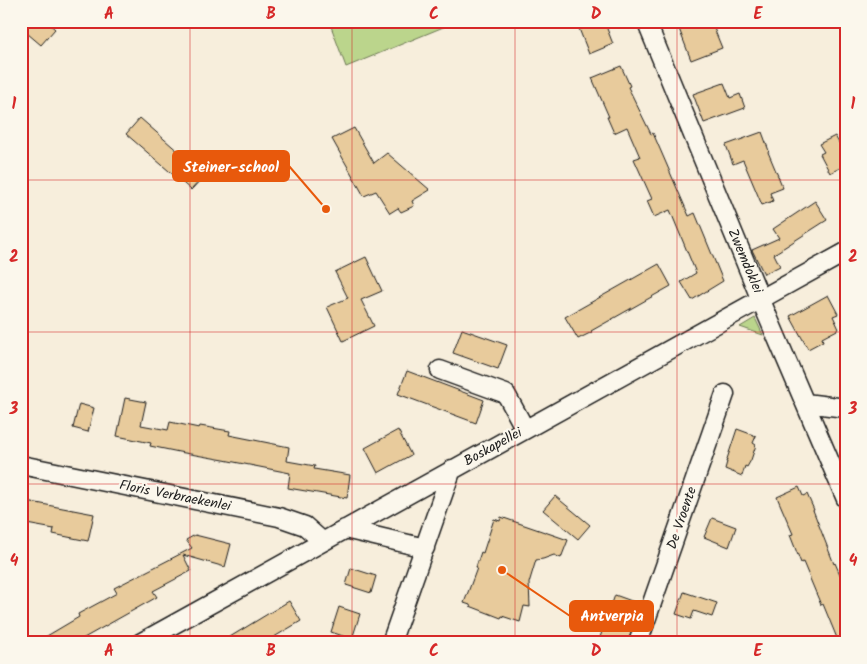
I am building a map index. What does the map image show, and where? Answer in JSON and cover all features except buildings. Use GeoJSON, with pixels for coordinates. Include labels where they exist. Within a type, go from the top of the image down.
{"type":"FeatureCollection","features":[{"type":"Feature","properties":{"kind":"street","name":"Zwemdoklei"},"geometry":{"type":"LineString","coordinates":[[649,25],[760,298],[846,499]]}},
{"type":"Feature","properties":{"kind":"street","name":"Boskapellei"},"geometry":{"type":"LineString","coordinates":[[140,643],[846,252]]}},
{"type":"Feature","properties":{"kind":"street"},"geometry":{"type":"LineString","coordinates":[[440,370],[506,394],[525,429]]}},
{"type":"Feature","properties":{"kind":"street","name":"De Vroente"},"geometry":{"type":"LineString","coordinates":[[638,643],[725,394]]}},
{"type":"Feature","properties":{"kind":"street"},"geometry":{"type":"LineString","coordinates":[[805,403],[846,408]]}},
{"type":"Feature","properties":{"kind":"street","name":"Floris Verbraekenlei"},"geometry":{"type":"LineString","coordinates":[[21,465],[278,517],[304,526],[322,542]]}},
{"type":"Feature","properties":{"kind":"street"},"geometry":{"type":"LineString","coordinates":[[391,643],[452,469]]}},
{"type":"Feature","properties":{"kind":"street"},"geometry":{"type":"LineString","coordinates":[[345,529],[425,548]]}},
{"type":"Feature","properties":{"kind":"green space"},"geometry":{"type":"Polygon","coordinates":[[[329,21],[458,21],[346,67],[329,21]]]}},
{"type":"Feature","properties":{"kind":"green space"},"geometry":{"type":"Polygon","coordinates":[[[755,318],[763,335],[740,327],[755,318]]]}},
{"type":"Feature","properties":{"kind":"place","name":"Steiner-school"},"geometry":{"type":"Point","coordinates":[326,209]}},
{"type":"Feature","properties":{"kind":"place","name":"Antverpia"},"geometry":{"type":"Point","coordinates":[502,570]}}]}
